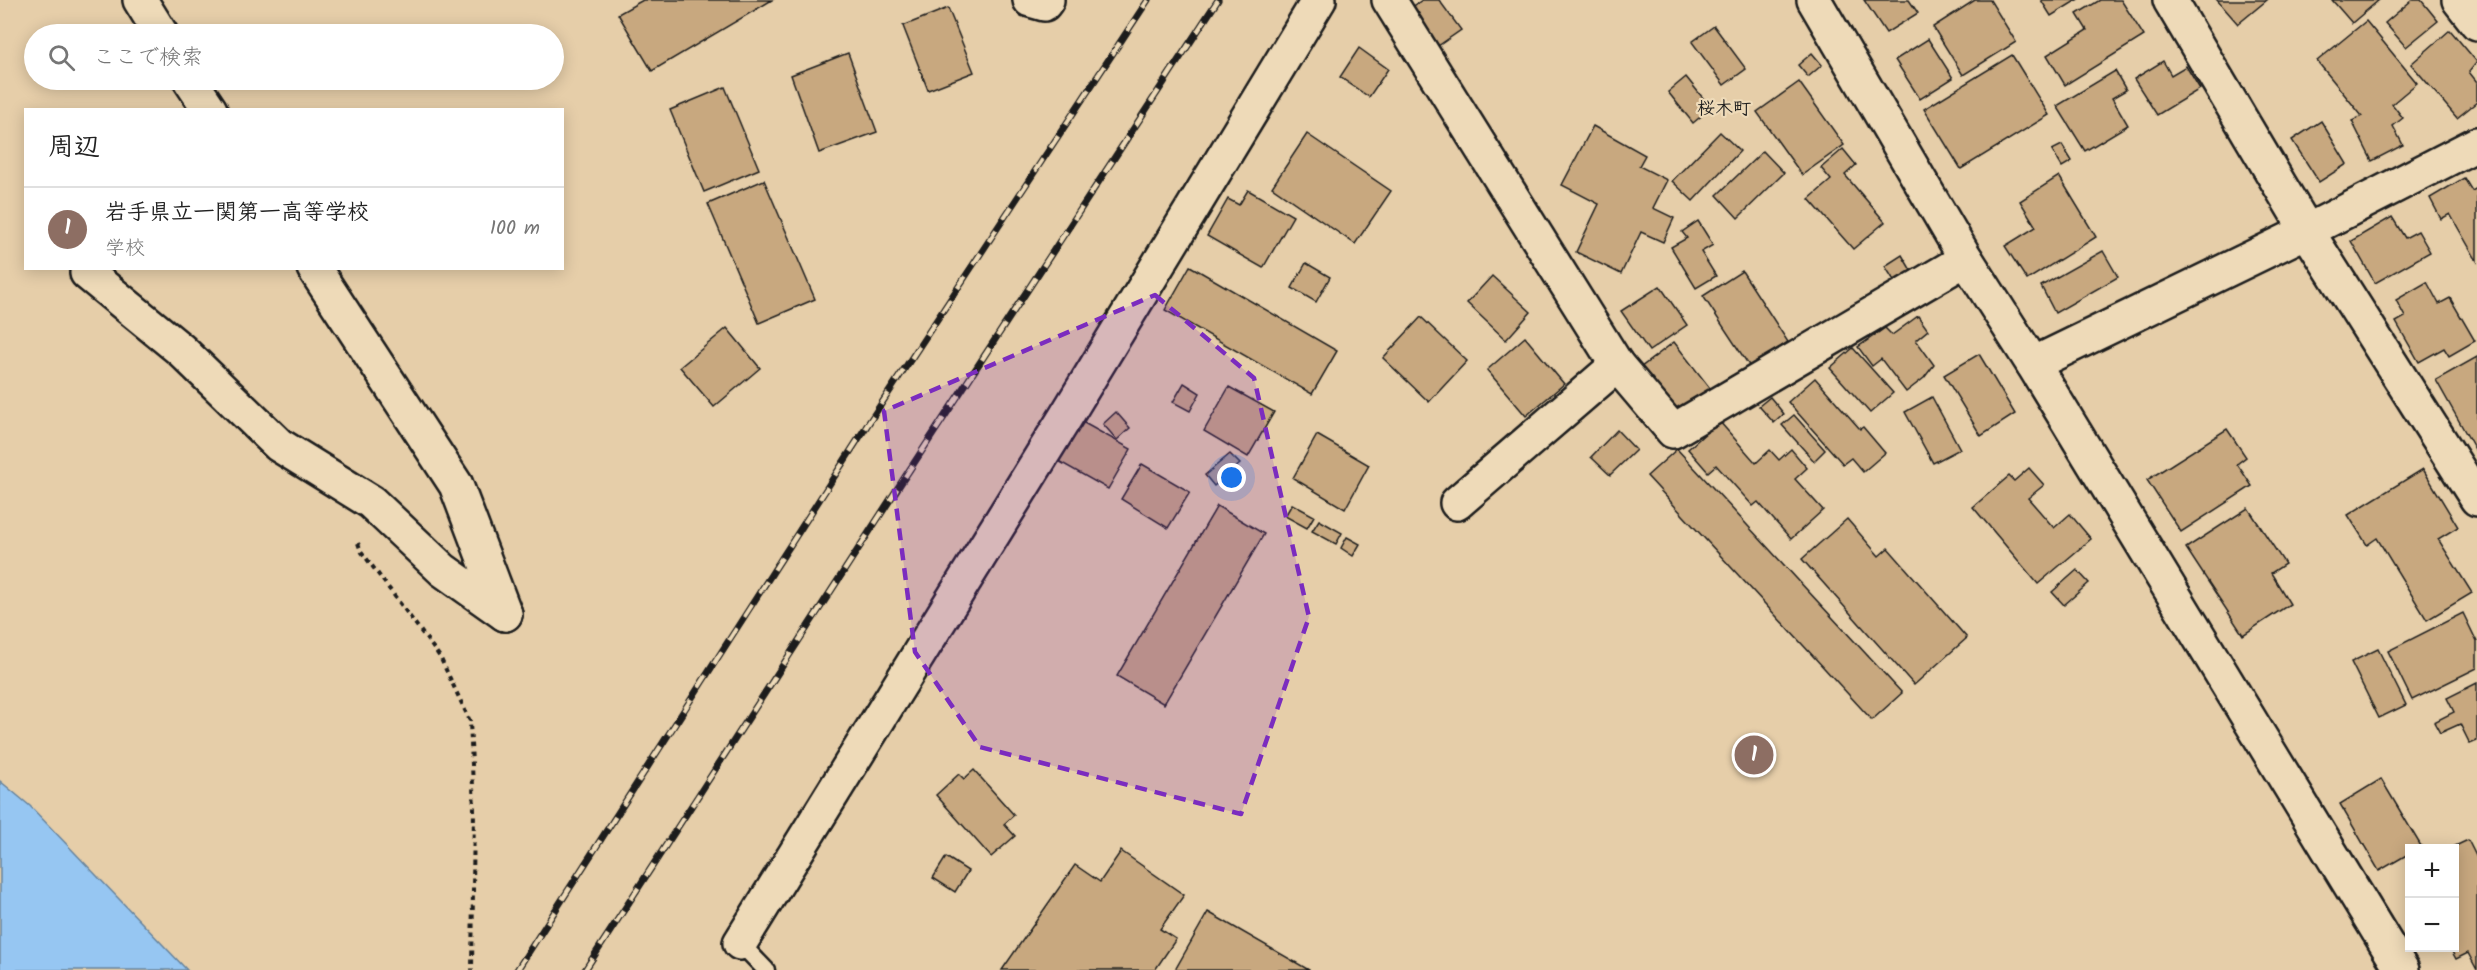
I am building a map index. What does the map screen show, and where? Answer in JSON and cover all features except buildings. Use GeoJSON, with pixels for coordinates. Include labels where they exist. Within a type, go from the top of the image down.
{"type":"FeatureCollection","features":[{"type":"Feature","properties":{"kind":"street"},"geometry":{"type":"LineString","coordinates":[[140,0],[155,24]]}},
{"type":"Feature","properties":{"kind":"street"},"geometry":{"type":"LineString","coordinates":[[1030,0],[1044,4],[1047,0]]}},
{"type":"Feature","properties":{"kind":"street"},"geometry":{"type":"LineString","coordinates":[[740,942],[1065,418],[1318,0]]}},
{"type":"Feature","properties":{"kind":"street"},"geometry":{"type":"LineString","coordinates":[[1389,0],[1617,365],[1672,431],[1966,260]]}},
{"type":"Feature","properties":{"kind":"street"},"geometry":{"type":"LineString","coordinates":[[1814,0],[1966,260],[2033,364],[2402,970]]}},
{"type":"Feature","properties":{"kind":"street"},"geometry":{"type":"LineString","coordinates":[[2170,0],[2307,231],[2477,499]]}},
{"type":"Feature","properties":{"kind":"street"},"geometry":{"type":"LineString","coordinates":[[2459,0],[2477,23]]}},
{"type":"Feature","properties":{"kind":"street"},"geometry":{"type":"LineString","coordinates":[[197,90],[209,108]]}},
{"type":"Feature","properties":{"kind":"street"},"geometry":{"type":"LineString","coordinates":[[2033,364],[2307,231],[2477,144]]}},
{"type":"Feature","properties":{"kind":"street"},"geometry":{"type":"LineString","coordinates":[[87,273],[181,350],[279,445],[370,502],[443,570],[505,614],[456,485],[315,270]]}},
{"type":"Feature","properties":{"kind":"street"},"geometry":{"type":"LineString","coordinates":[[1457,503],[1617,365]]}},
{"type":"Feature","properties":{"kind":"lane"},"geometry":{"type":"LineString","coordinates":[[740,942],[766,970]]}},
{"type":"Feature","properties":{"kind":"path"},"geometry":{"type":"LineString","coordinates":[[357,541],[361,551],[440,657],[470,721],[474,809],[472,970]]}},
{"type":"Feature","properties":{"kind":"highlighted area"},"geometry":{"type":"Polygon","coordinates":[[[1155,295],[1254,378],[1309,617],[1241,814],[980,747],[915,652],[884,411],[1155,295]]]}},
{"type":"Feature","properties":{"kind":"water"},"geometry":{"type":"Polygon","coordinates":[[[0,781],[30,806],[187,970],[0,970],[0,781]]]}},
{"type":"Feature","properties":{"kind":"railway"},"geometry":{"type":"LineString","coordinates":[[517,970],[868,424],[1148,0]]}},
{"type":"Feature","properties":{"kind":"railway"},"geometry":{"type":"LineString","coordinates":[[585,970],[1218,0]]}},
{"type":"Feature","properties":{"kind":"place","name":"岩手県立一関第一高等学校"},"geometry":{"type":"Point","coordinates":[1754,755]}},
{"type":"Feature","properties":{"kind":"district","name":"桜木町"},"geometry":{"type":"Point","coordinates":[1724,108]}}]}
